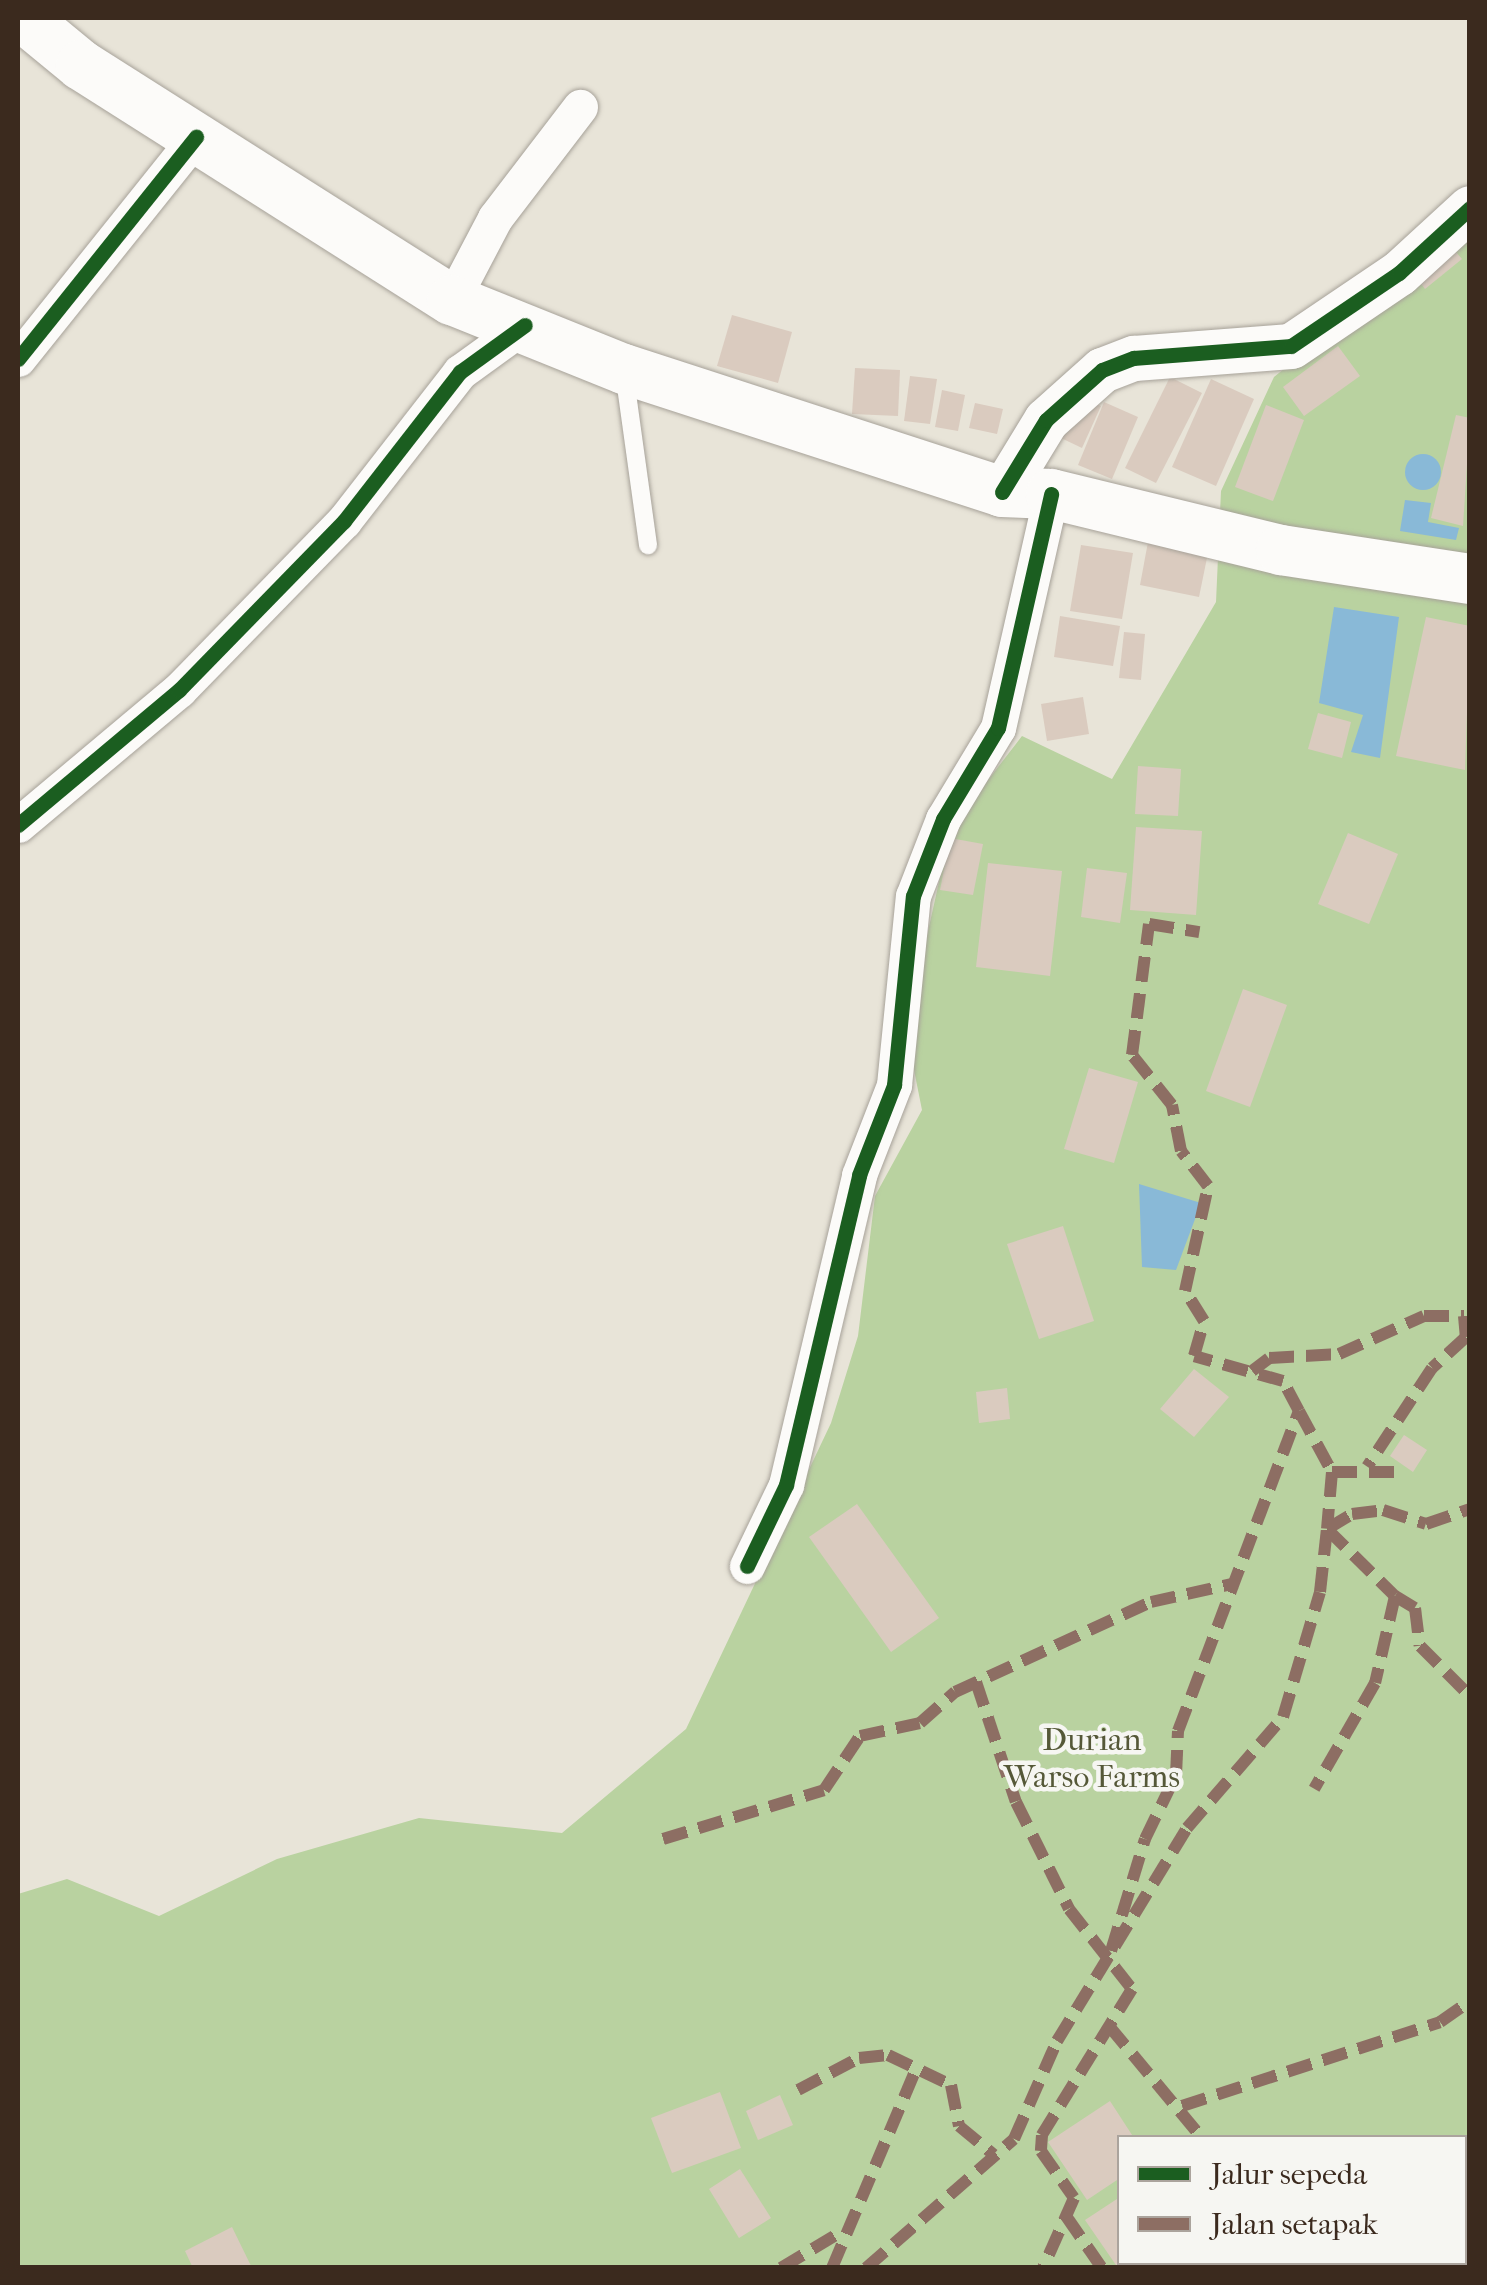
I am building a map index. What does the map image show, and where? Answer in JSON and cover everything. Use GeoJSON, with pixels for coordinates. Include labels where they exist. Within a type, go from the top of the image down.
{"type":"FeatureCollection","features":[{"type":"Feature","properties":{"kind":"main road"},"geometry":{"type":"LineString","coordinates":[[24,18],[196,137],[452,300],[526,326],[624,370],[1002,492],[1051,494],[1281,550],[1470,580]]}},
{"type":"Feature","properties":{"kind":"street"},"geometry":{"type":"LineString","coordinates":[[452,300],[494,218],[580,107]]}},
{"type":"Feature","properties":{"kind":"street"},"geometry":{"type":"LineString","coordinates":[[18,359],[196,137]]}},
{"type":"Feature","properties":{"kind":"street"},"geometry":{"type":"LineString","coordinates":[[1002,492],[1046,420],[1102,370],[1134,358],[1290,346],[1399,273],[1470,208]]}},
{"type":"Feature","properties":{"kind":"street"},"geometry":{"type":"LineString","coordinates":[[18,825],[178,690],[344,521],[460,372],[526,326]]}},
{"type":"Feature","properties":{"kind":"street"},"geometry":{"type":"LineString","coordinates":[[747,1566],[786,1485],[860,1175],[894,1085],[924,858],[998,728],[1051,494]]}},
{"type":"Feature","properties":{"kind":"lane"},"geometry":{"type":"LineString","coordinates":[[624,370],[648,545]]}},
{"type":"Feature","properties":{"kind":"green space","name":"Durian Warso Farms"},"geometry":{"type":"Polygon","coordinates":[[[1469,219],[1469,2267],[18,2267],[18,1894],[67,1879],[159,1916],[277,1859],[419,1818],[562,1833],[686,1729],[831,1423],[858,1336],[875,1196],[922,1110],[906,1030],[951,828],[1022,736],[1112,779],[1216,602],[1221,491],[1274,377],[1469,219]]]}},
{"type":"Feature","properties":{"kind":"water"},"geometry":{"type":"Polygon","coordinates":[[[1423,454],[1436,459],[1441,472],[1436,485],[1423,490],[1410,485],[1405,472],[1410,459],[1423,454]]]}},
{"type":"Feature","properties":{"kind":"water"},"geometry":{"type":"Polygon","coordinates":[[[1405,500],[1431,503],[1428,522],[1459,528],[1456,540],[1400,531],[1405,500]]]}},
{"type":"Feature","properties":{"kind":"water"},"geometry":{"type":"Polygon","coordinates":[[[1334,607],[1399,617],[1380,758],[1351,752],[1363,715],[1319,703],[1334,607]]]}},
{"type":"Feature","properties":{"kind":"water"},"geometry":{"type":"Polygon","coordinates":[[[1139,1184],[1201,1203],[1176,1270],[1142,1267],[1139,1184]]]}},
{"type":"Feature","properties":{"kind":"building"},"geometry":{"type":"Polygon","coordinates":[[[1449,244],[1462,259],[1425,289],[1413,273],[1449,244]]]}},
{"type":"Feature","properties":{"kind":"building"},"geometry":{"type":"Polygon","coordinates":[[[732,315],[792,332],[778,383],[717,366],[732,315]]]}},
{"type":"Feature","properties":{"kind":"building"},"geometry":{"type":"Polygon","coordinates":[[[1338,346],[1360,376],[1304,416],[1283,387],[1338,346]]]}},
{"type":"Feature","properties":{"kind":"building"},"geometry":{"type":"Polygon","coordinates":[[[855,368],[900,370],[898,416],[852,414],[855,368]]]}},
{"type":"Feature","properties":{"kind":"building"},"geometry":{"type":"Polygon","coordinates":[[[910,376],[937,379],[930,424],[904,421],[910,376]]]}},
{"type":"Feature","properties":{"kind":"building"},"geometry":{"type":"Polygon","coordinates":[[[1170,377],[1202,393],[1156,483],[1125,468],[1170,377]]]}},
{"type":"Feature","properties":{"kind":"building"},"geometry":{"type":"Polygon","coordinates":[[[1211,379],[1254,399],[1216,486],[1172,467],[1211,379]]]}},
{"type":"Feature","properties":{"kind":"building"},"geometry":{"type":"Polygon","coordinates":[[[942,390],[965,395],[958,431],[935,427],[942,390]]]}},
{"type":"Feature","properties":{"kind":"building"},"geometry":{"type":"Polygon","coordinates":[[[1079,396],[1101,406],[1082,448],[1061,438],[1079,396]]]}},
{"type":"Feature","properties":{"kind":"building"},"geometry":{"type":"Polygon","coordinates":[[[1104,402],[1138,417],[1112,479],[1078,465],[1104,402]]]}},
{"type":"Feature","properties":{"kind":"building"},"geometry":{"type":"Polygon","coordinates":[[[975,403],[1003,409],[997,434],[969,428],[975,403]]]}},
{"type":"Feature","properties":{"kind":"building"},"geometry":{"type":"Polygon","coordinates":[[[1266,405],[1304,420],[1273,501],[1235,487],[1266,405]]]}},
{"type":"Feature","properties":{"kind":"building"},"geometry":{"type":"Polygon","coordinates":[[[1456,415],[1470,418],[1463,526],[1431,518],[1456,415]]]}},
{"type":"Feature","properties":{"kind":"building"},"geometry":{"type":"Polygon","coordinates":[[[1148,542],[1208,553],[1199,597],[1140,585],[1148,542]]]}},
{"type":"Feature","properties":{"kind":"building"},"geometry":{"type":"Polygon","coordinates":[[[1081,545],[1133,553],[1122,619],[1070,611],[1081,545]]]}},
{"type":"Feature","properties":{"kind":"building"},"geometry":{"type":"Polygon","coordinates":[[[1060,616],[1120,626],[1113,666],[1054,657],[1060,616]]]}},
{"type":"Feature","properties":{"kind":"building"},"geometry":{"type":"Polygon","coordinates":[[[1426,617],[1470,626],[1465,770],[1396,756],[1426,617]]]}},
{"type":"Feature","properties":{"kind":"building"},"geometry":{"type":"Polygon","coordinates":[[[1124,632],[1145,634],[1141,680],[1119,678],[1124,632]]]}},
{"type":"Feature","properties":{"kind":"building"},"geometry":{"type":"Polygon","coordinates":[[[1083,697],[1089,734],[1047,741],[1041,704],[1083,697]]]}},
{"type":"Feature","properties":{"kind":"building"},"geometry":{"type":"Polygon","coordinates":[[[1318,713],[1351,722],[1342,758],[1308,749],[1318,713]]]}},
{"type":"Feature","properties":{"kind":"building"},"geometry":{"type":"Polygon","coordinates":[[[1138,766],[1181,769],[1178,816],[1135,814],[1138,766]]]}},
{"type":"Feature","properties":{"kind":"building"},"geometry":{"type":"Polygon","coordinates":[[[1136,827],[1202,831],[1196,915],[1130,910],[1136,827]]]}},
{"type":"Feature","properties":{"kind":"building"},"geometry":{"type":"Polygon","coordinates":[[[1348,833],[1398,854],[1369,924],[1318,904],[1348,833]]]}},
{"type":"Feature","properties":{"kind":"building"},"geometry":{"type":"Polygon","coordinates":[[[950,838],[983,844],[973,895],[940,890],[950,838]]]}},
{"type":"Feature","properties":{"kind":"building"},"geometry":{"type":"Polygon","coordinates":[[[988,863],[1062,871],[1050,976],[976,967],[988,863]]]}},
{"type":"Feature","properties":{"kind":"building"},"geometry":{"type":"Polygon","coordinates":[[[1087,868],[1127,873],[1120,923],[1081,917],[1087,868]]]}},
{"type":"Feature","properties":{"kind":"building"},"geometry":{"type":"Polygon","coordinates":[[[1243,989],[1287,1005],[1250,1107],[1206,1091],[1243,989]]]}},
{"type":"Feature","properties":{"kind":"building"},"geometry":{"type":"Polygon","coordinates":[[[1089,1068],[1138,1082],[1114,1163],[1064,1149],[1089,1068]]]}},
{"type":"Feature","properties":{"kind":"building"},"geometry":{"type":"Polygon","coordinates":[[[1063,1226],[1094,1321],[1039,1339],[1007,1244],[1063,1226]]]}},
{"type":"Feature","properties":{"kind":"building"},"geometry":{"type":"Polygon","coordinates":[[[1194,1369],[1229,1397],[1194,1437],[1160,1409],[1194,1369]]]}},
{"type":"Feature","properties":{"kind":"building"},"geometry":{"type":"Polygon","coordinates":[[[1007,1388],[1010,1419],[979,1423],[976,1392],[1007,1388]]]}},
{"type":"Feature","properties":{"kind":"building"},"geometry":{"type":"Polygon","coordinates":[[[1404,1435],[1427,1450],[1413,1472],[1390,1456],[1404,1435]]]}},
{"type":"Feature","properties":{"kind":"building"},"geometry":{"type":"Polygon","coordinates":[[[857,1504],[939,1618],[891,1652],[809,1537],[857,1504]]]}},
{"type":"Feature","properties":{"kind":"building"},"geometry":{"type":"Polygon","coordinates":[[[720,2092],[741,2148],[672,2173],[651,2118],[720,2092]]]}},
{"type":"Feature","properties":{"kind":"building"},"geometry":{"type":"Polygon","coordinates":[[[780,2095],[793,2125],[758,2140],[746,2111],[780,2095]]]}},
{"type":"Feature","properties":{"kind":"building"},"geometry":{"type":"Polygon","coordinates":[[[1110,2101],[1132,2135],[1117,2135],[1117,2180],[1087,2200],[1048,2142],[1110,2101]]]}},
{"type":"Feature","properties":{"kind":"building"},"geometry":{"type":"Polygon","coordinates":[[[740,2169],[771,2218],[739,2238],[709,2189],[740,2169]]]}},
{"type":"Feature","properties":{"kind":"building"},"geometry":{"type":"Polygon","coordinates":[[[1117,2199],[1117,2265],[1200,2268],[1118,2268],[1085,2220],[1117,2199]]]}},
{"type":"Feature","properties":{"kind":"building"},"geometry":{"type":"Polygon","coordinates":[[[232,2227],[252,2268],[193,2268],[185,2251],[232,2227]]]}},
{"type":"Feature","properties":{"kind":"marked path"},"geometry":{"type":"LineString","coordinates":[[1111,1951],[1145,1839],[1176,1775],[1178,1731],[1299,1411],[1283,1381],[1194,1356],[1204,1321],[1185,1291],[1208,1186],[1181,1151],[1172,1105],[1132,1055],[1149,924],[1199,932]]}},
{"type":"Feature","properties":{"kind":"marked path"},"geometry":{"type":"LineString","coordinates":[[1252,1371],[1269,1358],[1339,1354],[1424,1316],[1464,1316],[1466,1337],[1432,1368],[1367,1467]]}},
{"type":"Feature","properties":{"kind":"marked path"},"geometry":{"type":"LineString","coordinates":[[1299,1411],[1332,1472],[1327,1529],[1395,1596],[1375,1683],[1314,1789]]}},
{"type":"Feature","properties":{"kind":"marked path"},"geometry":{"type":"LineString","coordinates":[[1332,1472],[1395,1472]]}},
{"type":"Feature","properties":{"kind":"marked path"},"geometry":{"type":"LineString","coordinates":[[866,2268],[1014,2139],[1057,2041],[1187,1828],[1283,1717],[1320,1592],[1327,1529],[1352,1514],[1383,1510],[1426,1524],[1470,1509]]}},
{"type":"Feature","properties":{"kind":"marked path"},"geometry":{"type":"LineString","coordinates":[[663,1839],[824,1790],[860,1736],[920,1723],[955,1692],[1151,1602],[1237,1583]]}},
{"type":"Feature","properties":{"kind":"marked path"},"geometry":{"type":"LineString","coordinates":[[1395,1596],[1415,1608],[1420,1646],[1470,1696]]}},
{"type":"Feature","properties":{"kind":"marked path"},"geometry":{"type":"LineString","coordinates":[[976,1682],[1016,1802],[1069,1909],[1132,1989],[1042,2135],[1041,2151],[1074,2198],[1043,2268]]}},
{"type":"Feature","properties":{"kind":"marked path"},"geometry":{"type":"LineString","coordinates":[[1182,2106],[1440,2022],[1470,2001]]}},
{"type":"Feature","properties":{"kind":"marked path"},"geometry":{"type":"LineString","coordinates":[[1109,2026],[1200,2135]]}},
{"type":"Feature","properties":{"kind":"marked path"},"geometry":{"type":"LineString","coordinates":[[798,2090],[859,2058],[888,2055],[951,2085],[959,2126],[994,2155]]}},
{"type":"Feature","properties":{"kind":"marked path"},"geometry":{"type":"LineString","coordinates":[[832,2268],[917,2067]]}},
{"type":"Feature","properties":{"kind":"marked path"},"geometry":{"type":"LineString","coordinates":[[1066,2216],[1102,2268]]}},
{"type":"Feature","properties":{"kind":"marked path"},"geometry":{"type":"LineString","coordinates":[[781,2268],[841,2232]]}},
{"type":"Feature","properties":{"kind":"cycle path"},"geometry":{"type":"LineString","coordinates":[[18,359],[196,137]]}},
{"type":"Feature","properties":{"kind":"cycle path"},"geometry":{"type":"LineString","coordinates":[[1002,492],[1046,420],[1102,370],[1134,358],[1291,346],[1399,273],[1470,208]]}},
{"type":"Feature","properties":{"kind":"cycle path"},"geometry":{"type":"LineString","coordinates":[[18,825],[179,690],[344,521],[460,372],[525,325]]}},
{"type":"Feature","properties":{"kind":"cycle path"},"geometry":{"type":"LineString","coordinates":[[747,1566],[786,1485],[859,1175],[894,1085],[913,896],[943,819],[998,728],[1051,494]]}}]}
